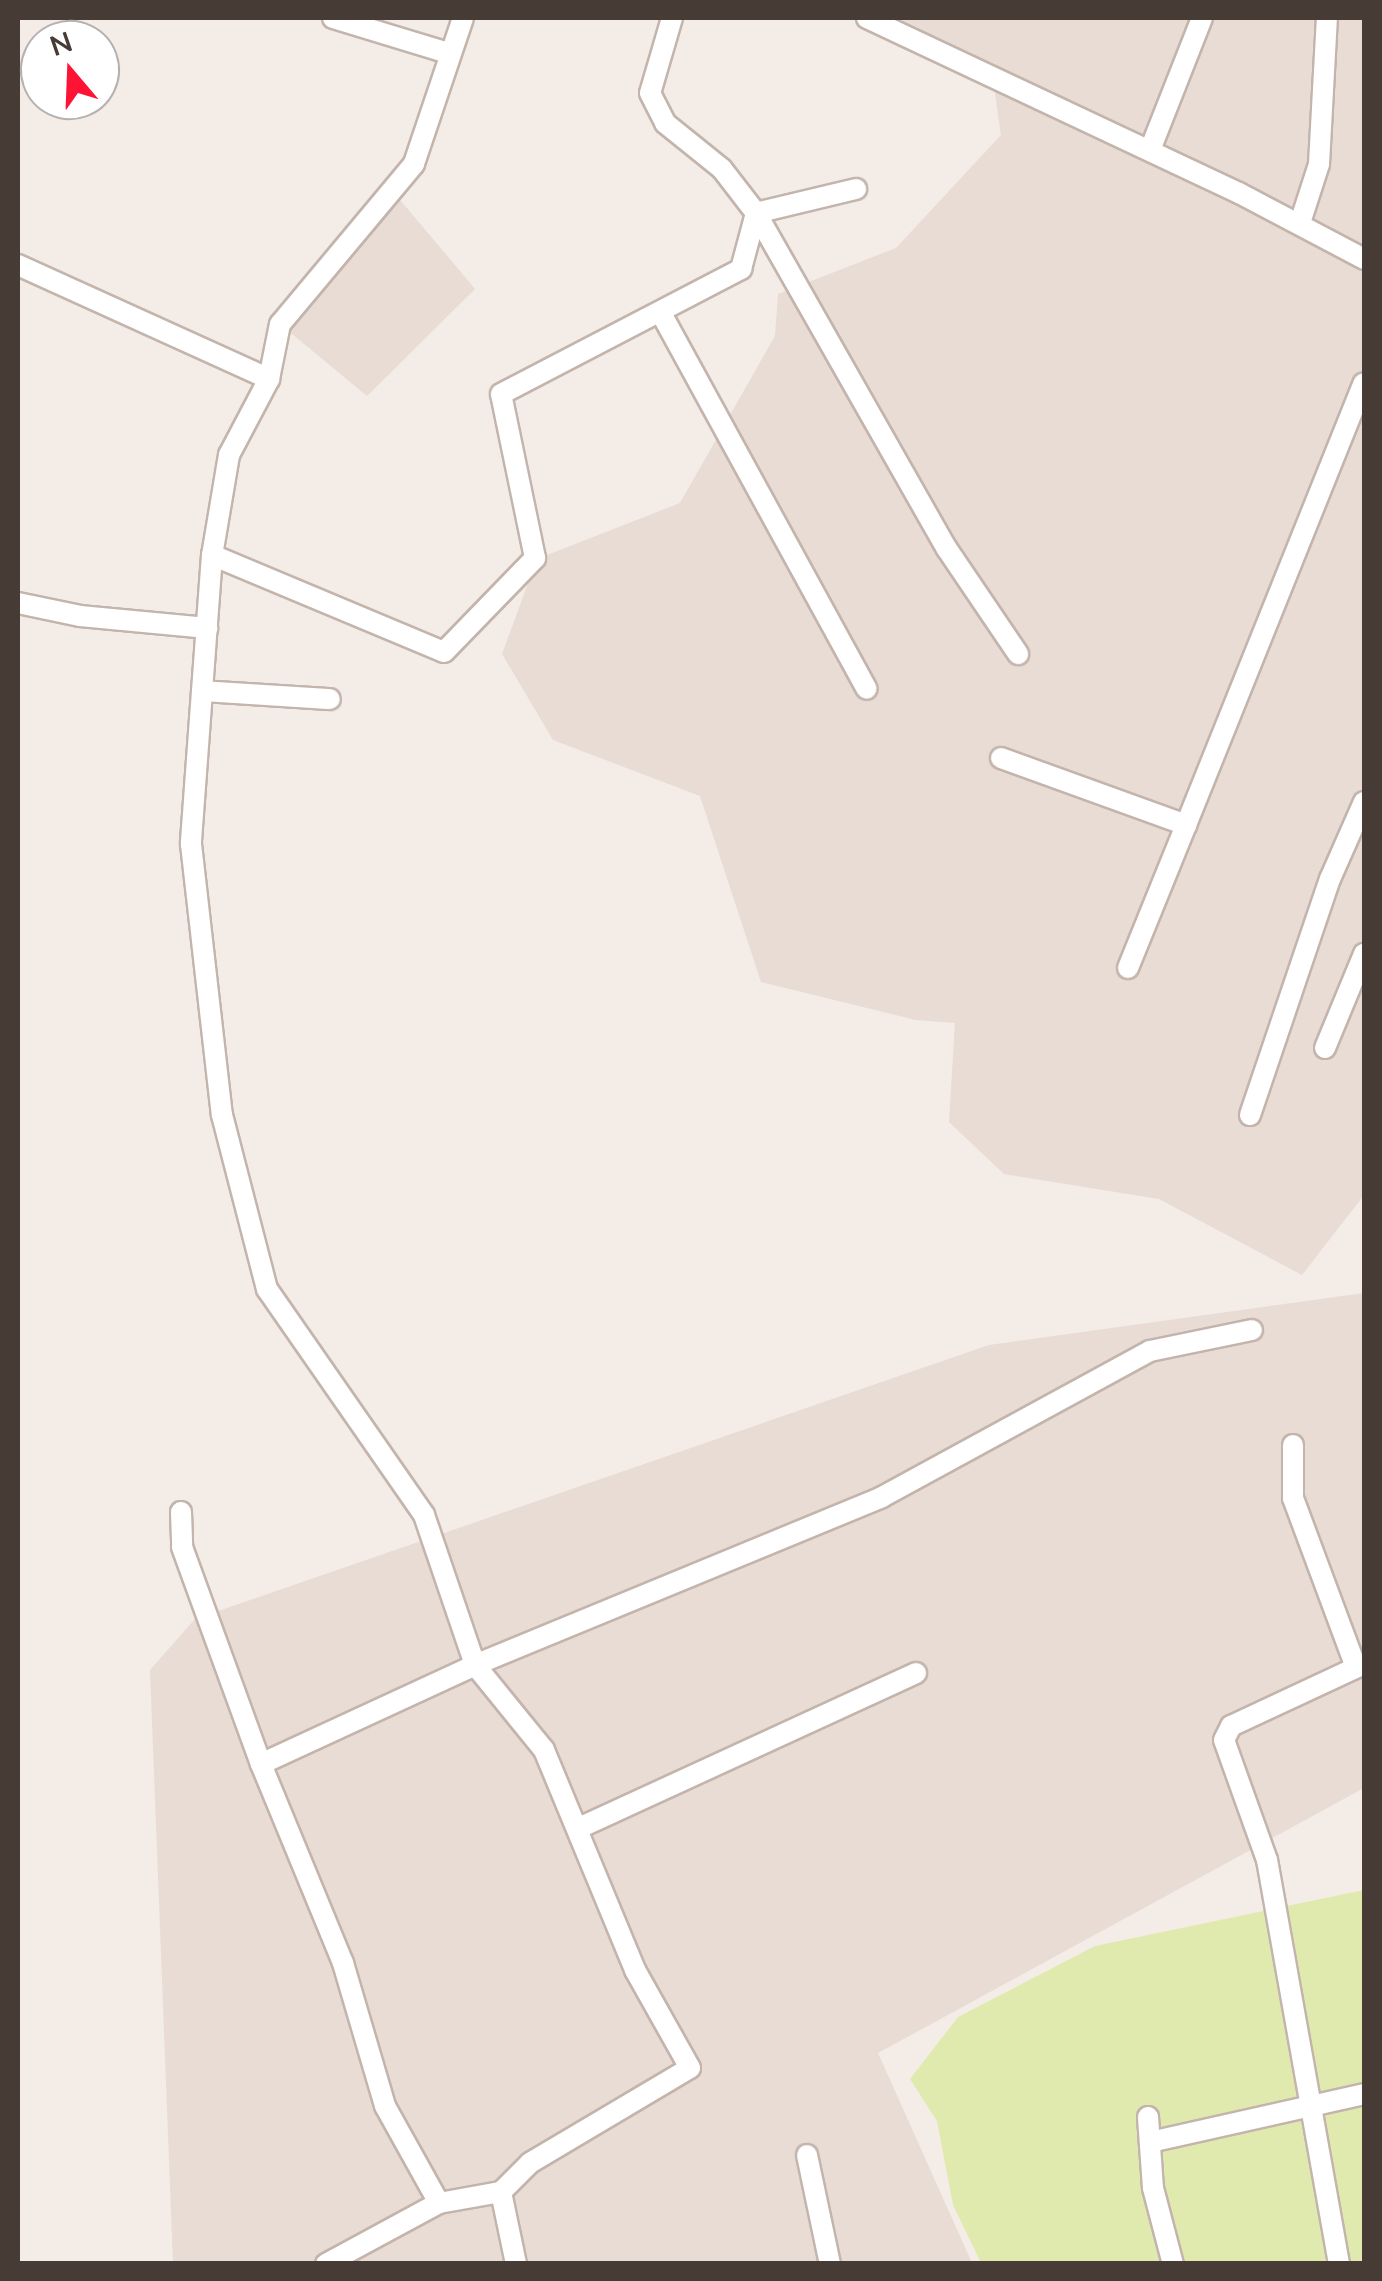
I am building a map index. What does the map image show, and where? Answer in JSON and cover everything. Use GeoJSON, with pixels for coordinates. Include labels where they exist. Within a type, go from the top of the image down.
{"type":"FeatureCollection","features":[{"type":"Feature","properties":{"kind":"street"},"geometry":{"type":"LineString","coordinates":[[333,18],[448,54]]}},
{"type":"Feature","properties":{"kind":"street"},"geometry":{"type":"LineString","coordinates":[[331,2262],[439,2202],[501,2192],[530,2164],[690,2068],[635,1970],[544,1750],[475,1666],[424,1515],[267,1289],[222,1114],[191,844],[212,555],[229,455],[269,378],[280,324],[414,164],[439,105],[448,54],[463,18]]}},
{"type":"Feature","properties":{"kind":"street"},"geometry":{"type":"LineString","coordinates":[[672,18],[650,93],[665,123],[722,169],[756,214],[947,549],[1018,654]]}},
{"type":"Feature","properties":{"kind":"street"},"geometry":{"type":"LineString","coordinates":[[1150,150],[1202,18]]}},
{"type":"Feature","properties":{"kind":"street"},"geometry":{"type":"LineString","coordinates":[[1300,223],[1319,164],[1327,18]]}},
{"type":"Feature","properties":{"kind":"street"},"geometry":{"type":"LineString","coordinates":[[879,19],[940,56],[1150,150],[1300,223],[1364,259]]}},
{"type":"Feature","properties":{"kind":"street"},"geometry":{"type":"LineString","coordinates":[[756,214],[856,189]]}},
{"type":"Feature","properties":{"kind":"street"},"geometry":{"type":"LineString","coordinates":[[212,555],[444,652],[535,558],[501,394],[662,315],[741,269],[756,214]]}},
{"type":"Feature","properties":{"kind":"street"},"geometry":{"type":"LineString","coordinates":[[18,265],[269,378]]}},
{"type":"Feature","properties":{"kind":"street"},"geometry":{"type":"LineString","coordinates":[[662,315],[868,688]]}},
{"type":"Feature","properties":{"kind":"street"},"geometry":{"type":"LineString","coordinates":[[1128,968],[1364,383]]}},
{"type":"Feature","properties":{"kind":"street"},"geometry":{"type":"LineString","coordinates":[[18,603],[80,616],[207,628]]}},
{"type":"Feature","properties":{"kind":"street"},"geometry":{"type":"LineString","coordinates":[[202,691],[330,700]]}},
{"type":"Feature","properties":{"kind":"street"},"geometry":{"type":"LineString","coordinates":[[1001,758],[1186,825]]}},
{"type":"Feature","properties":{"kind":"street"},"geometry":{"type":"LineString","coordinates":[[1250,1115],[1330,879],[1364,802]]}},
{"type":"Feature","properties":{"kind":"street"},"geometry":{"type":"LineString","coordinates":[[1325,1048],[1364,954]]}},
{"type":"Feature","properties":{"kind":"street"},"geometry":{"type":"LineString","coordinates":[[261,1764],[475,1666],[882,1498],[1150,1351],[1252,1330]]}},
{"type":"Feature","properties":{"kind":"street"},"geometry":{"type":"LineString","coordinates":[[1293,1445],[1293,1498],[1360,1666],[1231,1726],[1224,1740],[1267,1860],[1307,2107],[1339,2264]]}},
{"type":"Feature","properties":{"kind":"street"},"geometry":{"type":"LineString","coordinates":[[182,1512],[182,1547],[261,1764],[343,1962],[385,2106],[439,2202]]}},
{"type":"Feature","properties":{"kind":"street"},"geometry":{"type":"LineString","coordinates":[[579,1828],[916,1673]]}},
{"type":"Feature","properties":{"kind":"street"},"geometry":{"type":"LineString","coordinates":[[1150,2142],[1364,2094]]}},
{"type":"Feature","properties":{"kind":"street"},"geometry":{"type":"LineString","coordinates":[[1148,2117],[1152,2188],[1173,2264]]}},
{"type":"Feature","properties":{"kind":"street"},"geometry":{"type":"LineString","coordinates":[[808,2155],[830,2264]]}},
{"type":"Feature","properties":{"kind":"street"},"geometry":{"type":"LineString","coordinates":[[501,2192],[516,2264]]}},
{"type":"Feature","properties":{"kind":"shaded area"},"geometry":{"type":"Polygon","coordinates":[[[900,18],[1364,18],[1364,1195],[1302,1275],[1159,1199],[1004,1174],[949,1122],[955,1023],[916,1020],[761,982],[700,796],[553,740],[502,654],[537,559],[680,503],[775,336],[778,294],[896,248],[1001,135],[993,80],[940,56],[900,18]]]}},
{"type":"Feature","properties":{"kind":"shaded area"},"geometry":{"type":"Polygon","coordinates":[[[390,188],[475,289],[367,396],[280,324],[390,188]]]}},
{"type":"Feature","properties":{"kind":"shaded area"},"geometry":{"type":"Polygon","coordinates":[[[1364,1293],[1364,1788],[878,2053],[972,2263],[173,2263],[150,1670],[195,1619],[989,1345],[1364,1293]]]}},
{"type":"Feature","properties":{"kind":"green space"},"geometry":{"type":"Polygon","coordinates":[[[1364,1890],[1364,2263],[981,2263],[953,2205],[937,2121],[910,2079],[958,2017],[1095,1946],[1364,1890]]]}}]}
